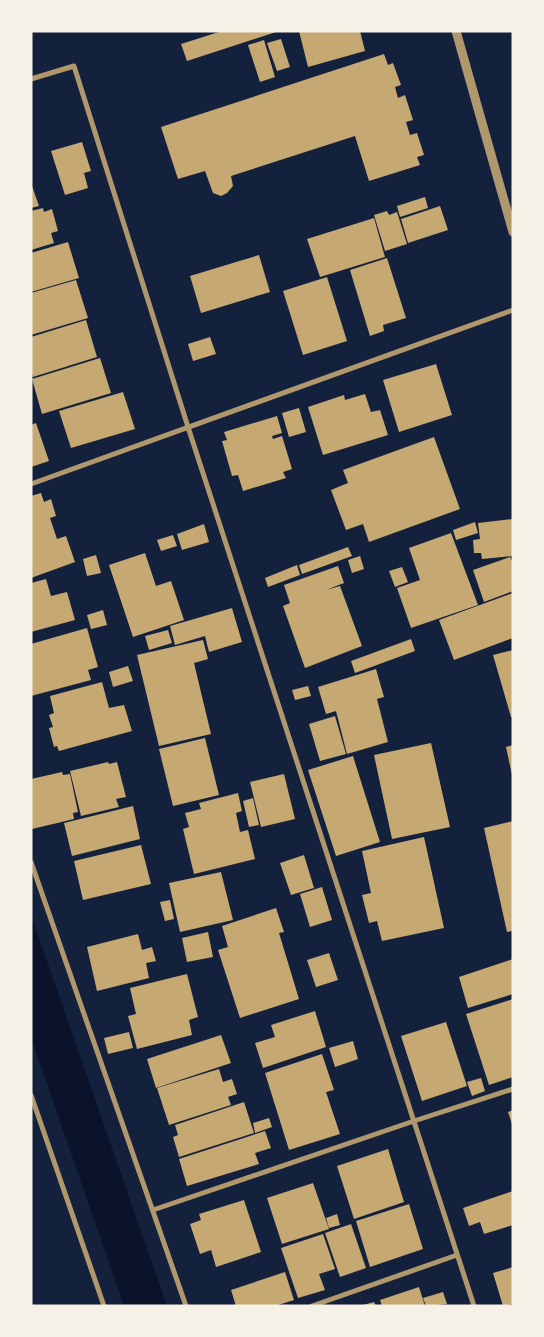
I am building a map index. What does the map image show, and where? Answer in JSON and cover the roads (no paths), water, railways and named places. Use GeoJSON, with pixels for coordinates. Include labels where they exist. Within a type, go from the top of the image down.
{"type":"FeatureCollection","features":[{"type":"Feature","properties":{"kind":"street"},"geometry":{"type":"LineString","coordinates":[[456,31],[513,232]]}},
{"type":"Feature","properties":{"kind":"street"},"geometry":{"type":"LineString","coordinates":[[31,79],[74,66],[188,427],[474,1306]]}},
{"type":"Feature","properties":{"kind":"street"},"geometry":{"type":"LineString","coordinates":[[31,484],[513,310]]}},
{"type":"Feature","properties":{"kind":"street"},"geometry":{"type":"LineString","coordinates":[[31,862],[186,1306]]}},
{"type":"Feature","properties":{"kind":"street"},"geometry":{"type":"LineString","coordinates":[[153,1210],[513,1089]]}},
{"type":"Feature","properties":{"kind":"street"},"geometry":{"type":"LineString","coordinates":[[31,1095],[104,1306]]}},
{"type":"Feature","properties":{"kind":"street"},"geometry":{"type":"LineString","coordinates":[[312,1306],[457,1255]]}},
{"type":"Feature","properties":{"kind":"water"},"geometry":{"type":"Polygon","coordinates":[[[31,915],[167,1306],[124,1306],[31,1038],[31,915]]]}}]}
